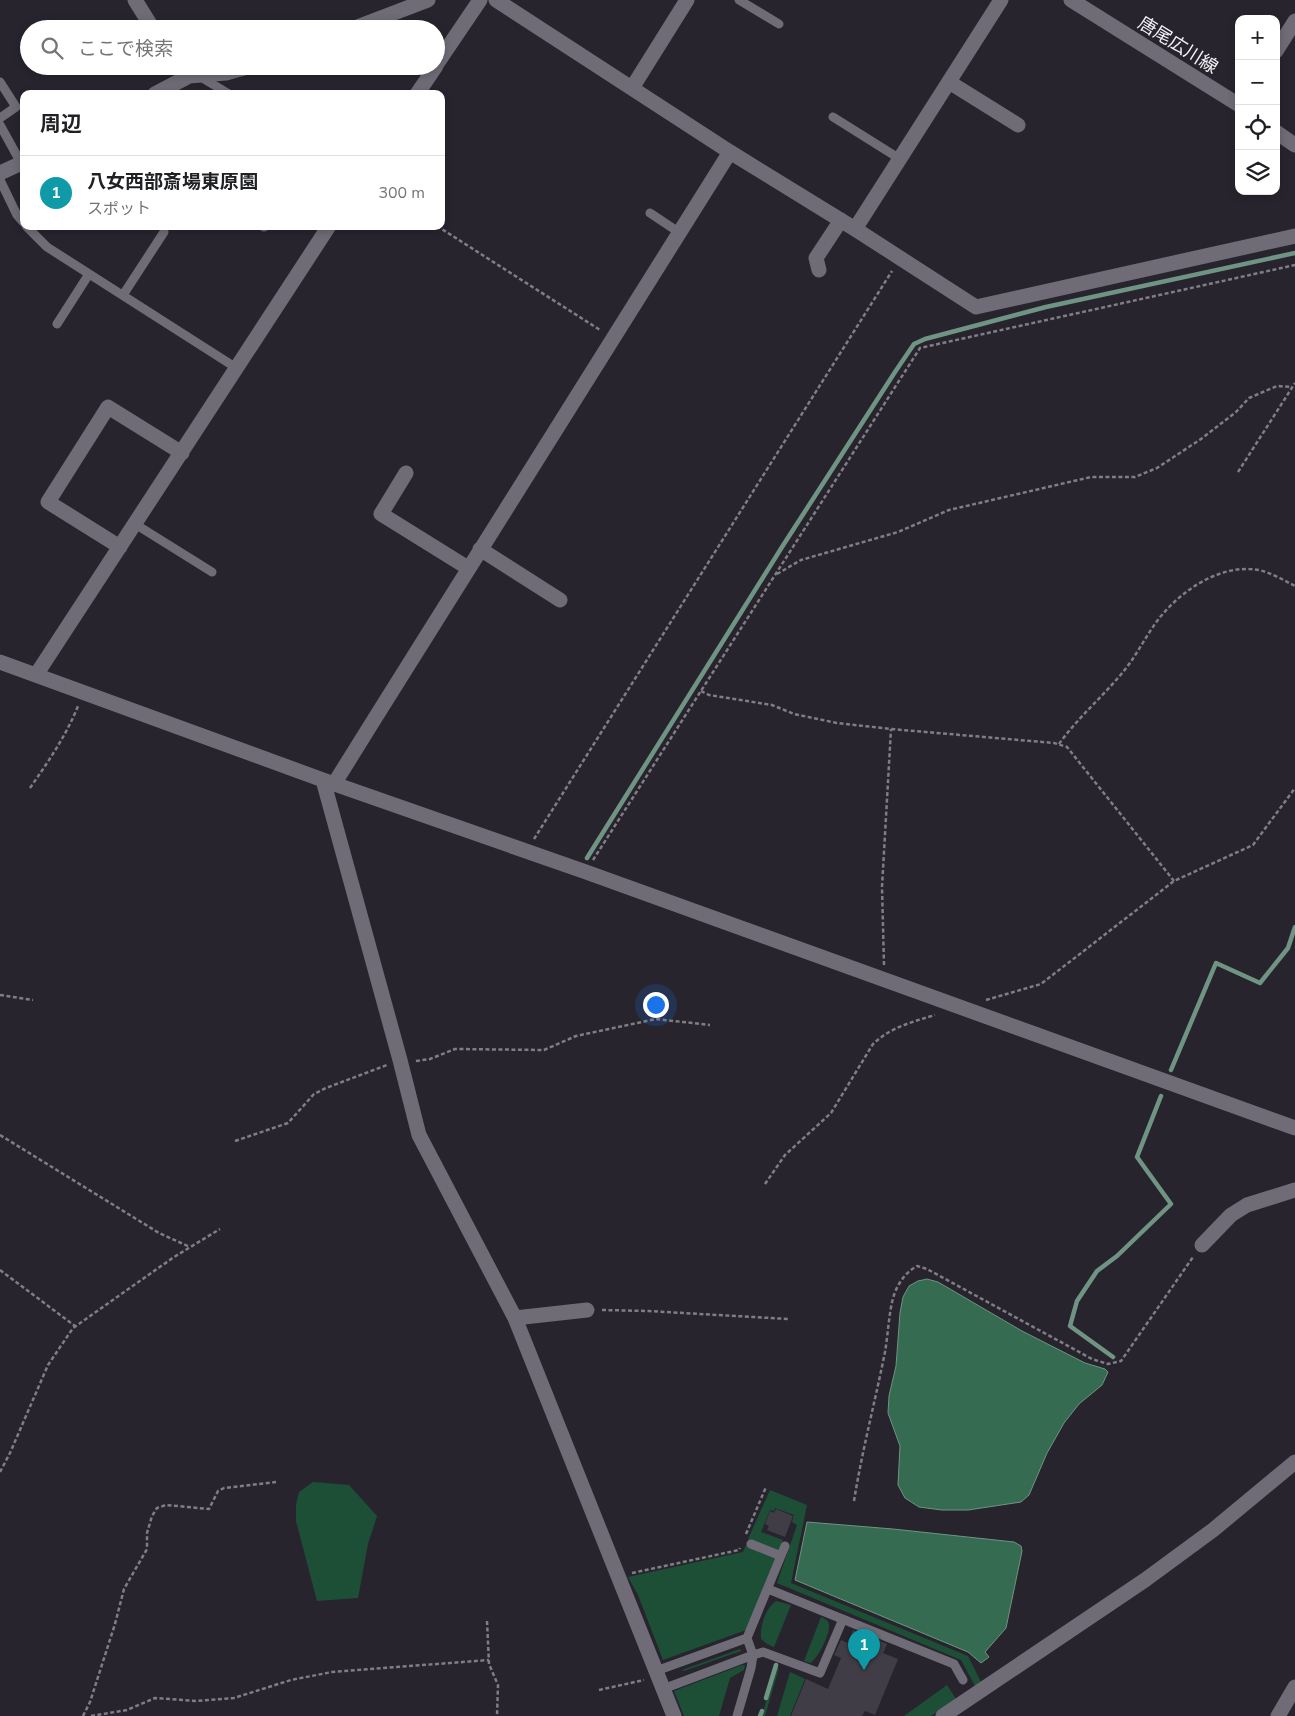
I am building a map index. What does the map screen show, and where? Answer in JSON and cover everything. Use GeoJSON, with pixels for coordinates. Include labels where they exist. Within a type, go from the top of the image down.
{"type":"FeatureCollection","features":[{"type":"Feature","properties":{"kind":"street"},"geometry":{"type":"LineString","coordinates":[[135,0],[147,20]]}},
{"type":"Feature","properties":{"kind":"street"},"geometry":{"type":"LineString","coordinates":[[376,20],[428,0]]}},
{"type":"Feature","properties":{"kind":"street"},"geometry":{"type":"LineString","coordinates":[[445,52],[480,0]]}},
{"type":"Feature","properties":{"kind":"street"},"geometry":{"type":"LineString","coordinates":[[496,0],[730,152],[841,220],[976,307],[1295,236]]}},
{"type":"Feature","properties":{"kind":"street"},"geometry":{"type":"LineString","coordinates":[[632,88],[688,0]]}},
{"type":"Feature","properties":{"kind":"street"},"geometry":{"type":"LineString","coordinates":[[854,229],[1001,0]]}},
{"type":"Feature","properties":{"kind":"street","name":"唐尾広川線"},"geometry":{"type":"LineString","coordinates":[[1072,0],[1235,102]]}},
{"type":"Feature","properties":{"kind":"street"},"geometry":{"type":"LineString","coordinates":[[1280,44],[1295,21]]}},
{"type":"Feature","properties":{"kind":"street"},"geometry":{"type":"LineString","coordinates":[[161,90],[184,75]]}},
{"type":"Feature","properties":{"kind":"street"},"geometry":{"type":"LineString","coordinates":[[420,90],[430,75]]}},
{"type":"Feature","properties":{"kind":"street"},"geometry":{"type":"LineString","coordinates":[[949,82],[1018,125]]}},
{"type":"Feature","properties":{"kind":"street"},"geometry":{"type":"LineString","coordinates":[[1280,135],[1295,145]]}},
{"type":"Feature","properties":{"kind":"street"},"geometry":{"type":"LineString","coordinates":[[674,1716],[515,1318],[419,1135],[329,782],[614,339],[730,152]]}},
{"type":"Feature","properties":{"kind":"street"},"geometry":{"type":"LineString","coordinates":[[0,173],[20,164]]}},
{"type":"Feature","properties":{"kind":"street"},"geometry":{"type":"LineString","coordinates":[[819,270],[816,258],[841,220]]}},
{"type":"Feature","properties":{"kind":"street"},"geometry":{"type":"LineString","coordinates":[[36,675],[238,369],[326,230]]}},
{"type":"Feature","properties":{"kind":"street"},"geometry":{"type":"LineString","coordinates":[[120,547],[48,502],[108,407],[182,453]]}},
{"type":"Feature","properties":{"kind":"street"},"geometry":{"type":"LineString","coordinates":[[406,473],[381,514],[468,568]]}},
{"type":"Feature","properties":{"kind":"street"},"geometry":{"type":"LineString","coordinates":[[480,549],[560,600]]}},
{"type":"Feature","properties":{"kind":"street"},"geometry":{"type":"LineString","coordinates":[[0,662],[329,782],[586,872],[1295,1128]]}},
{"type":"Feature","properties":{"kind":"street"},"geometry":{"type":"LineString","coordinates":[[1202,1245],[1231,1215],[1247,1205],[1295,1190]]}},
{"type":"Feature","properties":{"kind":"street"},"geometry":{"type":"LineString","coordinates":[[515,1318],[587,1310]]}},
{"type":"Feature","properties":{"kind":"street"},"geometry":{"type":"LineString","coordinates":[[943,1716],[1145,1580],[1213,1530],[1295,1462]]}},
{"type":"Feature","properties":{"kind":"street"},"geometry":{"type":"LineString","coordinates":[[1278,1716],[1295,1688]]}},
{"type":"Feature","properties":{"kind":"lane"},"geometry":{"type":"LineString","coordinates":[[739,0],[779,24]]}},
{"type":"Feature","properties":{"kind":"lane"},"geometry":{"type":"LineString","coordinates":[[194,75],[222,90]]}},
{"type":"Feature","properties":{"kind":"lane"},"geometry":{"type":"LineString","coordinates":[[0,82],[16,108],[0,118]]}},
{"type":"Feature","properties":{"kind":"lane"},"geometry":{"type":"LineString","coordinates":[[833,117],[900,159]]}},
{"type":"Feature","properties":{"kind":"lane"},"geometry":{"type":"LineString","coordinates":[[0,125],[20,160]]}},
{"type":"Feature","properties":{"kind":"lane"},"geometry":{"type":"LineString","coordinates":[[0,180],[20,219]]}},
{"type":"Feature","properties":{"kind":"lane"},"geometry":{"type":"LineString","coordinates":[[650,213],[680,233]]}},
{"type":"Feature","properties":{"kind":"lane"},"geometry":{"type":"LineString","coordinates":[[30,230],[48,248],[238,369]]}},
{"type":"Feature","properties":{"kind":"lane"},"geometry":{"type":"LineString","coordinates":[[123,295],[164,232]]}},
{"type":"Feature","properties":{"kind":"lane"},"geometry":{"type":"LineString","coordinates":[[57,324],[89,274]]}},
{"type":"Feature","properties":{"kind":"lane"},"geometry":{"type":"LineString","coordinates":[[135,524],[212,572]]}},
{"type":"Feature","properties":{"kind":"lane"},"geometry":{"type":"LineString","coordinates":[[751,1544],[781,1556]]}},
{"type":"Feature","properties":{"kind":"lane"},"geometry":{"type":"LineString","coordinates":[[659,1679],[747,1638],[785,1546]]}},
{"type":"Feature","properties":{"kind":"lane"},"geometry":{"type":"LineString","coordinates":[[768,1589],[954,1664],[964,1680]]}},
{"type":"Feature","properties":{"kind":"lane"},"geometry":{"type":"LineString","coordinates":[[659,1679],[763,1652],[820,1673],[842,1619]]}},
{"type":"Feature","properties":{"kind":"lane"},"geometry":{"type":"LineString","coordinates":[[737,1716],[753,1655],[747,1638]]}},
{"type":"Feature","properties":{"kind":"path"},"geometry":{"type":"LineString","coordinates":[[443,230],[614,339]]}},
{"type":"Feature","properties":{"kind":"path"},"geometry":{"type":"LineString","coordinates":[[526,851],[900,258]]}},
{"type":"Feature","properties":{"kind":"path"},"geometry":{"type":"LineString","coordinates":[[586,872],[920,348],[1295,265]]}},
{"type":"Feature","properties":{"kind":"path"},"geometry":{"type":"LineString","coordinates":[[1238,472],[1295,383]]}},
{"type":"Feature","properties":{"kind":"path"},"geometry":{"type":"LineString","coordinates":[[775,575],[801,560],[898,532],[949,510],[1091,477],[1135,477],[1157,468],[1201,439],[1236,412],[1249,398],[1277,386],[1292,386]]}},
{"type":"Feature","properties":{"kind":"path"},"geometry":{"type":"LineString","coordinates":[[1059,744],[1070,729],[1126,668],[1161,616],[1178,599],[1200,583],[1224,572],[1250,569],[1273,574],[1295,586]]}},
{"type":"Feature","properties":{"kind":"path"},"geometry":{"type":"LineString","coordinates":[[701,691],[709,696],[772,705],[812,719],[892,729],[1059,744],[1067,747],[1174,881]]}},
{"type":"Feature","properties":{"kind":"path"},"geometry":{"type":"LineString","coordinates":[[30,788],[54,753],[72,721],[84,692]]}},
{"type":"Feature","properties":{"kind":"path"},"geometry":{"type":"LineString","coordinates":[[882,980],[884,962],[882,887],[892,729]]}},
{"type":"Feature","properties":{"kind":"path"},"geometry":{"type":"LineString","coordinates":[[964,1010],[988,999],[1041,984],[1174,881],[1253,845],[1295,788]]}},
{"type":"Feature","properties":{"kind":"path"},"geometry":{"type":"LineString","coordinates":[[0,995],[33,1000]]}},
{"type":"Feature","properties":{"kind":"path"},"geometry":{"type":"LineString","coordinates":[[765,1184],[785,1155],[831,1113],[873,1044],[882,1035],[896,1027],[936,1014],[948,1004]]}},
{"type":"Feature","properties":{"kind":"path"},"geometry":{"type":"LineString","coordinates":[[235,1141],[288,1123],[314,1094],[326,1088],[401,1062],[430,1059],[455,1048],[544,1050],[576,1036],[656,1019],[710,1024]]}},
{"type":"Feature","properties":{"kind":"path"},"geometry":{"type":"LineString","coordinates":[[0,1135],[158,1233],[190,1247]]}},
{"type":"Feature","properties":{"kind":"path"},"geometry":{"type":"LineString","coordinates":[[0,1472],[48,1365],[76,1326],[190,1247],[220,1229]]}},
{"type":"Feature","properties":{"kind":"path"},"geometry":{"type":"LineString","coordinates":[[854,1501],[860,1463],[888,1335],[893,1296],[909,1270],[917,1266],[927,1269],[1092,1359],[1108,1364],[1121,1362],[1202,1245]]}},
{"type":"Feature","properties":{"kind":"path"},"geometry":{"type":"LineString","coordinates":[[0,1270],[76,1326]]}},
{"type":"Feature","properties":{"kind":"path"},"geometry":{"type":"LineString","coordinates":[[587,1310],[649,1311],[788,1319]]}},
{"type":"Feature","properties":{"kind":"path"},"geometry":{"type":"LineString","coordinates":[[83,1716],[90,1702],[124,1589],[147,1549],[152,1516],[157,1508],[166,1505],[209,1509],[218,1491],[224,1488],[276,1482]]}},
{"type":"Feature","properties":{"kind":"path"},"geometry":{"type":"LineString","coordinates":[[618,1576],[740,1550],[766,1487]]}},
{"type":"Feature","properties":{"kind":"path"},"geometry":{"type":"LineString","coordinates":[[487,1621],[489,1664],[498,1685],[496,1716]]}},
{"type":"Feature","properties":{"kind":"path"},"geometry":{"type":"LineString","coordinates":[[90,1716],[127,1710],[155,1698],[196,1701],[234,1698],[291,1680],[332,1672],[489,1660]]}},
{"type":"Feature","properties":{"kind":"path"},"geometry":{"type":"LineString","coordinates":[[599,1690],[659,1679]]}},
{"type":"Feature","properties":{"kind":"shaded area"},"geometry":{"type":"Polygon","coordinates":[[[927,1279],[938,1282],[1022,1331],[1085,1363],[1105,1369],[1108,1372],[1102,1385],[1079,1404],[1064,1423],[1047,1453],[1029,1495],[1021,1502],[968,1510],[942,1510],[919,1507],[905,1498],[898,1485],[900,1446],[888,1413],[889,1396],[896,1366],[900,1313],[903,1297],[909,1286],[927,1279]]]}},
{"type":"Feature","properties":{"kind":"shaded area"},"geometry":{"type":"Polygon","coordinates":[[[313,1482],[349,1485],[377,1516],[368,1544],[358,1598],[317,1601],[296,1521],[296,1505],[299,1492],[313,1482]]]}},
{"type":"Feature","properties":{"kind":"shaded area"},"geometry":{"type":"Polygon","coordinates":[[[770,1490],[807,1505],[791,1583],[968,1656],[981,1682],[975,1686],[961,1660],[777,1583],[797,1525],[792,1522],[794,1515],[775,1508],[774,1511],[770,1510],[761,1532],[783,1540],[778,1552],[748,1539],[770,1490]]]}},
{"type":"Feature","properties":{"kind":"shaded area"},"geometry":{"type":"Polygon","coordinates":[[[807,1522],[1014,1542],[1021,1546],[1022,1551],[1006,1628],[985,1652],[989,1657],[981,1663],[968,1652],[795,1580],[807,1522]]]}},
{"type":"Feature","properties":{"kind":"shaded area"},"geometry":{"type":"Polygon","coordinates":[[[746,1545],[776,1556],[746,1630],[663,1660],[638,1595],[628,1577],[743,1552],[746,1545]]]}},
{"type":"Feature","properties":{"kind":"shaded area"},"geometry":{"type":"Polygon","coordinates":[[[776,1601],[791,1605],[774,1647],[761,1639],[761,1634],[762,1623],[766,1613],[776,1601]]]}},
{"type":"Feature","properties":{"kind":"shaded area"},"geometry":{"type":"Polygon","coordinates":[[[821,1617],[828,1622],[828,1634],[820,1652],[810,1663],[804,1661],[821,1617]]]}},
{"type":"Feature","properties":{"kind":"shaded area"},"geometry":{"type":"Polygon","coordinates":[[[740,1649],[741,1651],[684,1671],[682,1670],[740,1649]]]}},
{"type":"Feature","properties":{"kind":"shaded area"},"geometry":{"type":"Polygon","coordinates":[[[745,1665],[744,1670],[730,1678],[719,1716],[684,1716],[674,1691],[745,1665]]]}},
{"type":"Feature","properties":{"kind":"shaded area"},"geometry":{"type":"Polygon","coordinates":[[[776,1666],[779,1668],[765,1716],[762,1716],[776,1666]]]}},
{"type":"Feature","properties":{"kind":"shaded area"},"geometry":{"type":"Polygon","coordinates":[[[790,1672],[805,1679],[790,1716],[777,1716],[790,1672]]]}},
{"type":"Feature","properties":{"kind":"shaded area"},"geometry":{"type":"Polygon","coordinates":[[[947,1685],[956,1699],[931,1716],[904,1716],[947,1685]]]}},
{"type":"Feature","properties":{"kind":"building"},"geometry":{"type":"Polygon","coordinates":[[[776,1509],[793,1516],[785,1537],[767,1530],[769,1526],[765,1524],[770,1511],[774,1513],[776,1509]]]}},
{"type":"Feature","properties":{"kind":"building"},"geometry":{"type":"Polygon","coordinates":[[[853,1630],[887,1644],[883,1653],[898,1659],[875,1715],[865,1711],[862,1716],[791,1716],[806,1679],[828,1689],[841,1658],[834,1655],[841,1640],[848,1643],[853,1630]]]}},
{"type":"Feature","properties":{"kind":"waterway"},"geometry":{"type":"LineString","coordinates":[[587,858],[782,547],[914,344],[925,339],[1046,307],[1295,253]]}},
{"type":"Feature","properties":{"kind":"waterway"},"geometry":{"type":"LineString","coordinates":[[1171,1070],[1216,963],[1260,983],[1288,948],[1295,927]]}},
{"type":"Feature","properties":{"kind":"waterway"},"geometry":{"type":"LineString","coordinates":[[1113,1357],[1070,1326],[1077,1301],[1097,1271],[1117,1256],[1171,1204],[1137,1157],[1161,1096]]}},
{"type":"Feature","properties":{"kind":"waterway"},"geometry":{"type":"LineString","coordinates":[[766,1698],[776,1665]]}},
{"type":"Feature","properties":{"kind":"waterway"},"geometry":{"type":"LineString","coordinates":[[760,1716],[762,1711]]}},
{"type":"Feature","properties":{"kind":"place","name":"八女西部斎場東原園"},"geometry":{"type":"Point","coordinates":[864,1670]}}]}
